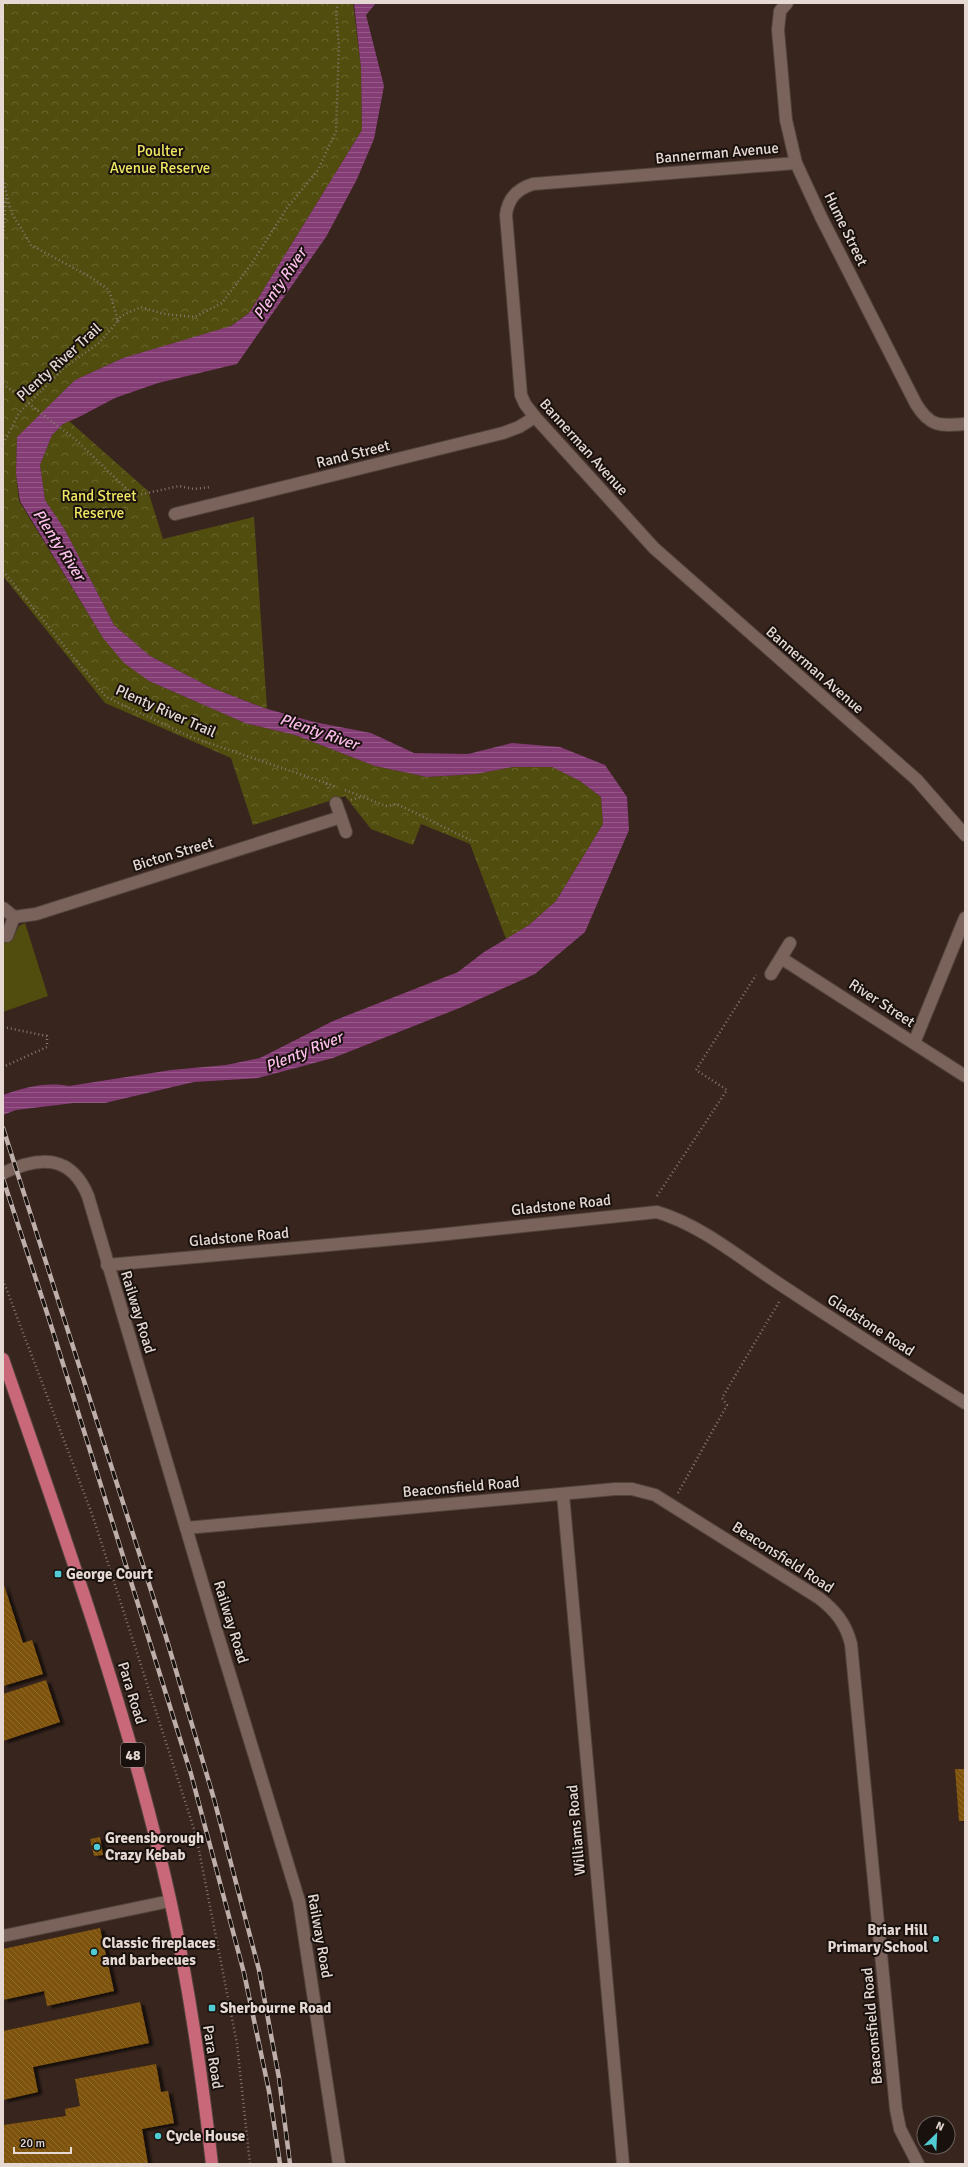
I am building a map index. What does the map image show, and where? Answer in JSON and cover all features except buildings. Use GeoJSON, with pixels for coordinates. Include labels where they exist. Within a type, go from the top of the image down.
{"type":"FeatureCollection","features":[{"type":"Feature","properties":{"kind":"main road","name":"Para Road"},"geometry":{"type":"LineString","coordinates":[[3,1359],[78,1574],[113,1686],[149,1815],[170,1900],[199,2069],[212,2164]]}},
{"type":"Feature","properties":{"kind":"street","name":"Hume Street"},"geometry":{"type":"LineString","coordinates":[[787,3],[780,11],[778,30],[786,120],[796,162],[821,217],[922,414],[931,422],[938,424],[965,424]]}},
{"type":"Feature","properties":{"kind":"street","name":"Bannerman Avenue"},"geometry":{"type":"LineString","coordinates":[[796,162],[533,184],[518,191],[509,201],[506,215],[521,395],[525,404],[535,417],[654,548],[917,780],[965,835]]}},
{"type":"Feature","properties":{"kind":"street","name":"Rand Street"},"geometry":{"type":"LineString","coordinates":[[175,514],[503,433],[519,427],[535,417]]}},
{"type":"Feature","properties":{"kind":"street"},"geometry":{"type":"LineString","coordinates":[[336,803],[346,832]]}},
{"type":"Feature","properties":{"kind":"street","name":"Bicton Street"},"geometry":{"type":"LineString","coordinates":[[14,917],[36,914],[341,817]]}},
{"type":"Feature","properties":{"kind":"street"},"geometry":{"type":"LineString","coordinates":[[3,908],[14,917],[7,936]]}},
{"type":"Feature","properties":{"kind":"street"},"geometry":{"type":"LineString","coordinates":[[914,1043],[965,918]]}},
{"type":"Feature","properties":{"kind":"street"},"geometry":{"type":"LineString","coordinates":[[771,974],[790,943]]}},
{"type":"Feature","properties":{"kind":"street","name":"River Street"},"geometry":{"type":"LineString","coordinates":[[781,958],[965,1076]]}},
{"type":"Feature","properties":{"kind":"street","name":"Railway Road"},"geometry":{"type":"LineString","coordinates":[[3,1173],[34,1163],[60,1163],[74,1174],[88,1196],[107,1265],[299,1902],[339,2164]]}},
{"type":"Feature","properties":{"kind":"street","name":"Gladstone Road"},"geometry":{"type":"LineString","coordinates":[[107,1265],[428,1236],[657,1212],[680,1221],[716,1242],[786,1289],[965,1403]]}},
{"type":"Feature","properties":{"kind":"street","name":"Beaconsfield Road"},"geometry":{"type":"LineString","coordinates":[[186,1528],[615,1489],[632,1489],[655,1495],[819,1598],[832,1608],[842,1620],[848,1634],[853,1660],[896,2109],[900,2129],[918,2164]]}},
{"type":"Feature","properties":{"kind":"street","name":"Williams Road"},"geometry":{"type":"LineString","coordinates":[[562,1494],[623,2164]]}},
{"type":"Feature","properties":{"kind":"street"},"geometry":{"type":"LineString","coordinates":[[3,1936],[170,1900]]}},
{"type":"Feature","properties":{"kind":"path"},"geometry":{"type":"LineString","coordinates":[[118,321],[121,316],[141,307],[164,314],[195,317],[222,303],[252,263],[287,208],[318,170],[336,131],[339,46],[336,13],[338,3]]}},
{"type":"Feature","properties":{"kind":"path","name":"Plenty River Trail"},"geometry":{"type":"LineString","coordinates":[[3,179],[11,212],[31,245],[92,278],[109,290],[118,321],[99,343],[65,367],[19,413],[3,444]]}},
{"type":"Feature","properties":{"kind":"path"},"geometry":{"type":"LineString","coordinates":[[3,243],[6,191]]}},
{"type":"Feature","properties":{"kind":"path"},"geometry":{"type":"LineString","coordinates":[[3,384],[75,439],[134,496],[179,486],[202,489],[216,486]]}},
{"type":"Feature","properties":{"kind":"path","name":"Plenty River Trail"},"geometry":{"type":"LineString","coordinates":[[3,571],[106,697],[191,737],[326,783],[336,803]]}},
{"type":"Feature","properties":{"kind":"path"},"geometry":{"type":"LineString","coordinates":[[369,799],[386,806],[397,804],[472,841]]}},
{"type":"Feature","properties":{"kind":"path"},"geometry":{"type":"LineString","coordinates":[[646,1212],[727,1090],[696,1070],[756,974]]}},
{"type":"Feature","properties":{"kind":"path"},"geometry":{"type":"LineString","coordinates":[[3,1027],[47,1036],[47,1047],[3,1067]]}},
{"type":"Feature","properties":{"kind":"path"},"geometry":{"type":"LineString","coordinates":[[3,1280],[92,1514],[196,1835],[236,2044],[250,2164]]}},
{"type":"Feature","properties":{"kind":"path"},"geometry":{"type":"LineString","coordinates":[[671,1506],[727,1405],[722,1398],[786,1289]]}},
{"type":"Feature","properties":{"kind":"green space","name":"Poulter Avenue Reserve"},"geometry":{"type":"Polygon","coordinates":[[[3,3],[353,3],[361,68],[362,130],[249,313],[229,327],[123,358],[75,380],[17,438],[16,474],[19,501],[103,638],[149,681],[245,723],[295,735],[375,766],[427,777],[476,774],[513,767],[552,767],[580,781],[601,797],[603,824],[556,901],[529,925],[506,939],[470,844],[421,824],[413,845],[371,829],[345,796],[253,825],[231,758],[105,703],[3,576],[3,3]]]}},
{"type":"Feature","properties":{"kind":"green space","name":"Rand Street Reserve"},"geometry":{"type":"Polygon","coordinates":[[[69,421],[148,491],[163,539],[254,517],[267,709],[210,687],[150,656],[114,625],[65,530],[45,500],[40,465],[52,435],[63,424],[69,421]]]}},
{"type":"Feature","properties":{"kind":"green space"},"geometry":{"type":"Polygon","coordinates":[[[25,923],[48,996],[3,1012],[3,938],[12,941],[19,926],[25,923]]]}},
{"type":"Feature","properties":{"kind":"water","name":"Plenty River"},"geometry":{"type":"Polygon","coordinates":[[[354,3],[376,3],[366,15],[384,86],[374,139],[357,179],[326,237],[237,364],[158,383],[115,398],[63,424],[52,435],[40,465],[45,500],[65,530],[114,625],[150,656],[210,687],[264,708],[314,722],[371,733],[414,753],[468,754],[512,743],[560,747],[605,765],[627,797],[629,830],[585,932],[535,974],[462,1007],[333,1058],[258,1078],[194,1082],[105,1103],[74,1103],[16,1110],[3,1115],[3,1095],[28,1088],[44,1085],[69,1086],[171,1070],[226,1065],[260,1058],[333,1021],[458,972],[484,952],[529,925],[556,901],[603,824],[601,797],[580,781],[552,767],[513,767],[476,774],[427,777],[375,766],[295,735],[245,723],[149,681],[124,663],[103,638],[20,501],[16,474],[17,437],[75,380],[123,358],[231,326],[249,313],[362,130],[361,68],[354,3]]]}},
{"type":"Feature","properties":{"kind":"railway"},"geometry":{"type":"LineString","coordinates":[[3,1128],[166,1637],[214,1799],[259,1970],[279,2078],[290,2164]]}},
{"type":"Feature","properties":{"kind":"railway"},"geometry":{"type":"LineString","coordinates":[[3,1179],[49,1319],[191,1774],[244,1973],[269,2091],[280,2164]]}},
{"type":"Feature","properties":{"kind":"place","name":"George Court"},"geometry":{"type":"Point","coordinates":[58,1574]}},
{"type":"Feature","properties":{"kind":"place","name":"Greensborough Crazy Kebab"},"geometry":{"type":"Point","coordinates":[97,1847]}},
{"type":"Feature","properties":{"kind":"place","name":"Briar Hill Primary School"},"geometry":{"type":"Point","coordinates":[936,1939]}},
{"type":"Feature","properties":{"kind":"place","name":"Classic fireplaces and barbecues"},"geometry":{"type":"Point","coordinates":[94,1952]}},
{"type":"Feature","properties":{"kind":"place","name":"Sherbourne Road"},"geometry":{"type":"Point","coordinates":[212,2008]}},
{"type":"Feature","properties":{"kind":"place","name":"Cycle House"},"geometry":{"type":"Point","coordinates":[158,2136]}}]}
